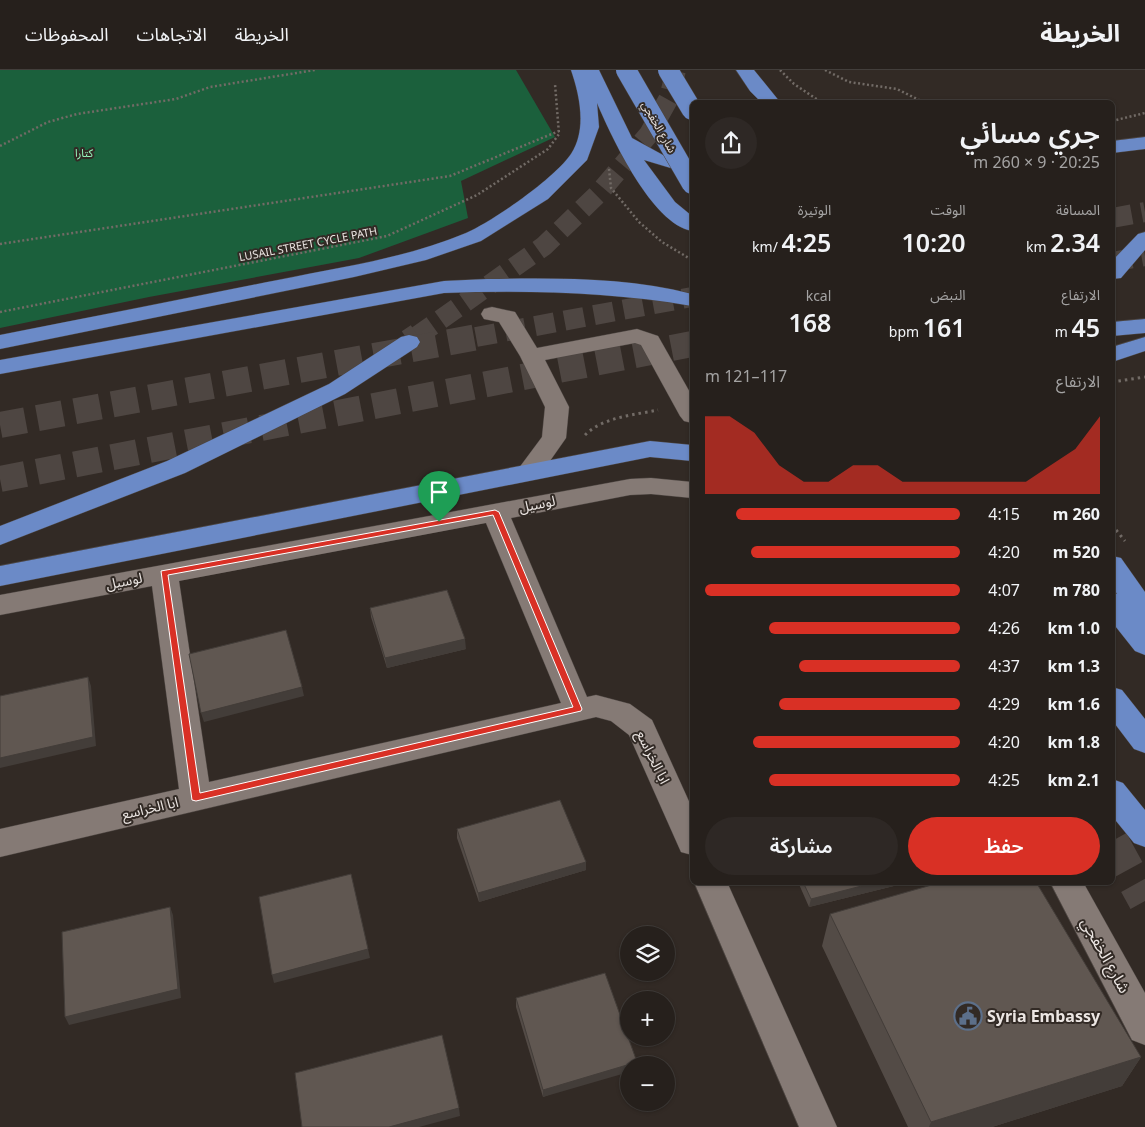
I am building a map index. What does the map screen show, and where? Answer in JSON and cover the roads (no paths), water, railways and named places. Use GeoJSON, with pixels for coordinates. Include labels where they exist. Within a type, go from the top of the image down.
{"type":"FeatureCollection","features":[{"type":"Feature","properties":{"kind":"highway"},"geometry":{"type":"LineString","coordinates":[[0,342],[354,271],[419,256],[474,237],[541,195],[580,156],[590,127],[587,91],[580,70]]}},
{"type":"Feature","properties":{"kind":"highway"},"geometry":{"type":"LineString","coordinates":[[591,70],[624,142],[644,178],[669,207],[690,223]]}},
{"type":"Feature","properties":{"kind":"highway","name":"شارع الخفجي"},"geometry":{"type":"LineString","coordinates":[[626,70],[690,181]]}},
{"type":"Feature","properties":{"kind":"highway"},"geometry":{"type":"LineString","coordinates":[[668,70],[690,107]]}},
{"type":"Feature","properties":{"kind":"highway"},"geometry":{"type":"LineString","coordinates":[[730,70],[748,100]]}},
{"type":"Feature","properties":{"kind":"highway"},"geometry":{"type":"LineString","coordinates":[[745,70],[756,87],[769,100]]}},
{"type":"Feature","properties":{"kind":"highway"},"geometry":{"type":"LineString","coordinates":[[624,142],[646,156],[677,165],[690,164]]}},
{"type":"Feature","properties":{"kind":"highway"},"geometry":{"type":"LineString","coordinates":[[1115,147],[1145,143]]}},
{"type":"Feature","properties":{"kind":"highway"},"geometry":{"type":"LineString","coordinates":[[1115,271],[1145,238]]}},
{"type":"Feature","properties":{"kind":"highway"},"geometry":{"type":"LineString","coordinates":[[0,367],[444,287],[509,284],[554,286],[669,294],[690,299]]}},
{"type":"Feature","properties":{"kind":"highway"},"geometry":{"type":"LineString","coordinates":[[1115,329],[1145,326]]}},
{"type":"Feature","properties":{"kind":"highway"},"geometry":{"type":"LineString","coordinates":[[0,536],[176,467],[337,390],[409,342]]}},
{"type":"Feature","properties":{"kind":"highway"},"geometry":{"type":"LineString","coordinates":[[1115,354],[1145,344]]}},
{"type":"Feature","properties":{"kind":"highway"},"geometry":{"type":"LineString","coordinates":[[0,576],[650,449],[690,453]]}},
{"type":"Feature","properties":{"kind":"highway"},"geometry":{"type":"LineString","coordinates":[[1115,569],[1145,613]]}},
{"type":"Feature","properties":{"kind":"highway"},"geometry":{"type":"LineString","coordinates":[[1115,606],[1145,644]]}},
{"type":"Feature","properties":{"kind":"highway"},"geometry":{"type":"LineString","coordinates":[[1115,702],[1145,742]]}},
{"type":"Feature","properties":{"kind":"highway"},"geometry":{"type":"LineString","coordinates":[[1115,796],[1145,834]]}},
{"type":"Feature","properties":{"kind":"street"},"geometry":{"type":"LineString","coordinates":[[492,314],[507,317],[531,356],[557,407],[554,438],[529,472]]}},
{"type":"Feature","properties":{"kind":"street"},"geometry":{"type":"LineString","coordinates":[[531,356],[637,336],[643,338],[650,341],[690,412]]}},
{"type":"Feature","properties":{"kind":"street","name":"لوسيل"},"geometry":{"type":"LineString","coordinates":[[0,605],[164,573],[630,488],[651,486],[690,490]]}},
{"type":"Feature","properties":{"kind":"street"},"geometry":{"type":"LineString","coordinates":[[495,512],[578,709]]}},
{"type":"Feature","properties":{"kind":"street"},"geometry":{"type":"LineString","coordinates":[[164,573],[196,797]]}},
{"type":"Feature","properties":{"kind":"street","name":"ابا الخراسع"},"geometry":{"type":"LineString","coordinates":[[0,843],[596,706],[620,712],[641,728],[690,838]]}},
{"type":"Feature","properties":{"kind":"street"},"geometry":{"type":"LineString","coordinates":[[711,885],[818,1127]]}},
{"type":"Feature","properties":{"kind":"street","name":"شارع الخفجي"},"geometry":{"type":"LineString","coordinates":[[1068,885],[1145,1028]]}},
{"type":"Feature","properties":{"kind":"tunnel"},"geometry":{"type":"LineString","coordinates":[[416,337],[544,246],[599,193],[649,134],[669,98],[676,70]]}},
{"type":"Feature","properties":{"kind":"tunnel"},"geometry":{"type":"LineString","coordinates":[[1115,217],[1145,212]]}},
{"type":"Feature","properties":{"kind":"tunnel"},"geometry":{"type":"LineString","coordinates":[[1115,261],[1145,256]]}},
{"type":"Feature","properties":{"kind":"tunnel"},"geometry":{"type":"LineString","coordinates":[[476,337],[690,297]]}},
{"type":"Feature","properties":{"kind":"tunnel"},"geometry":{"type":"LineString","coordinates":[[409,342],[418,336]]}},
{"type":"Feature","properties":{"kind":"tunnel"},"geometry":{"type":"LineString","coordinates":[[0,425],[483,336]]}},
{"type":"Feature","properties":{"kind":"tunnel"},"geometry":{"type":"LineString","coordinates":[[0,479],[690,344]]}},
{"type":"Feature","properties":{"kind":"tunnel"},"geometry":{"type":"LineString","coordinates":[[1115,846],[1145,901]]}},
{"type":"Feature","properties":{"kind":"place","name":"Syria Embassy"},"geometry":{"type":"Point","coordinates":[968,1016]}},
{"type":"Feature","properties":{"kind":"park label","name":"كتارا"},"geometry":{"type":"Point","coordinates":[84,153]}}]}
